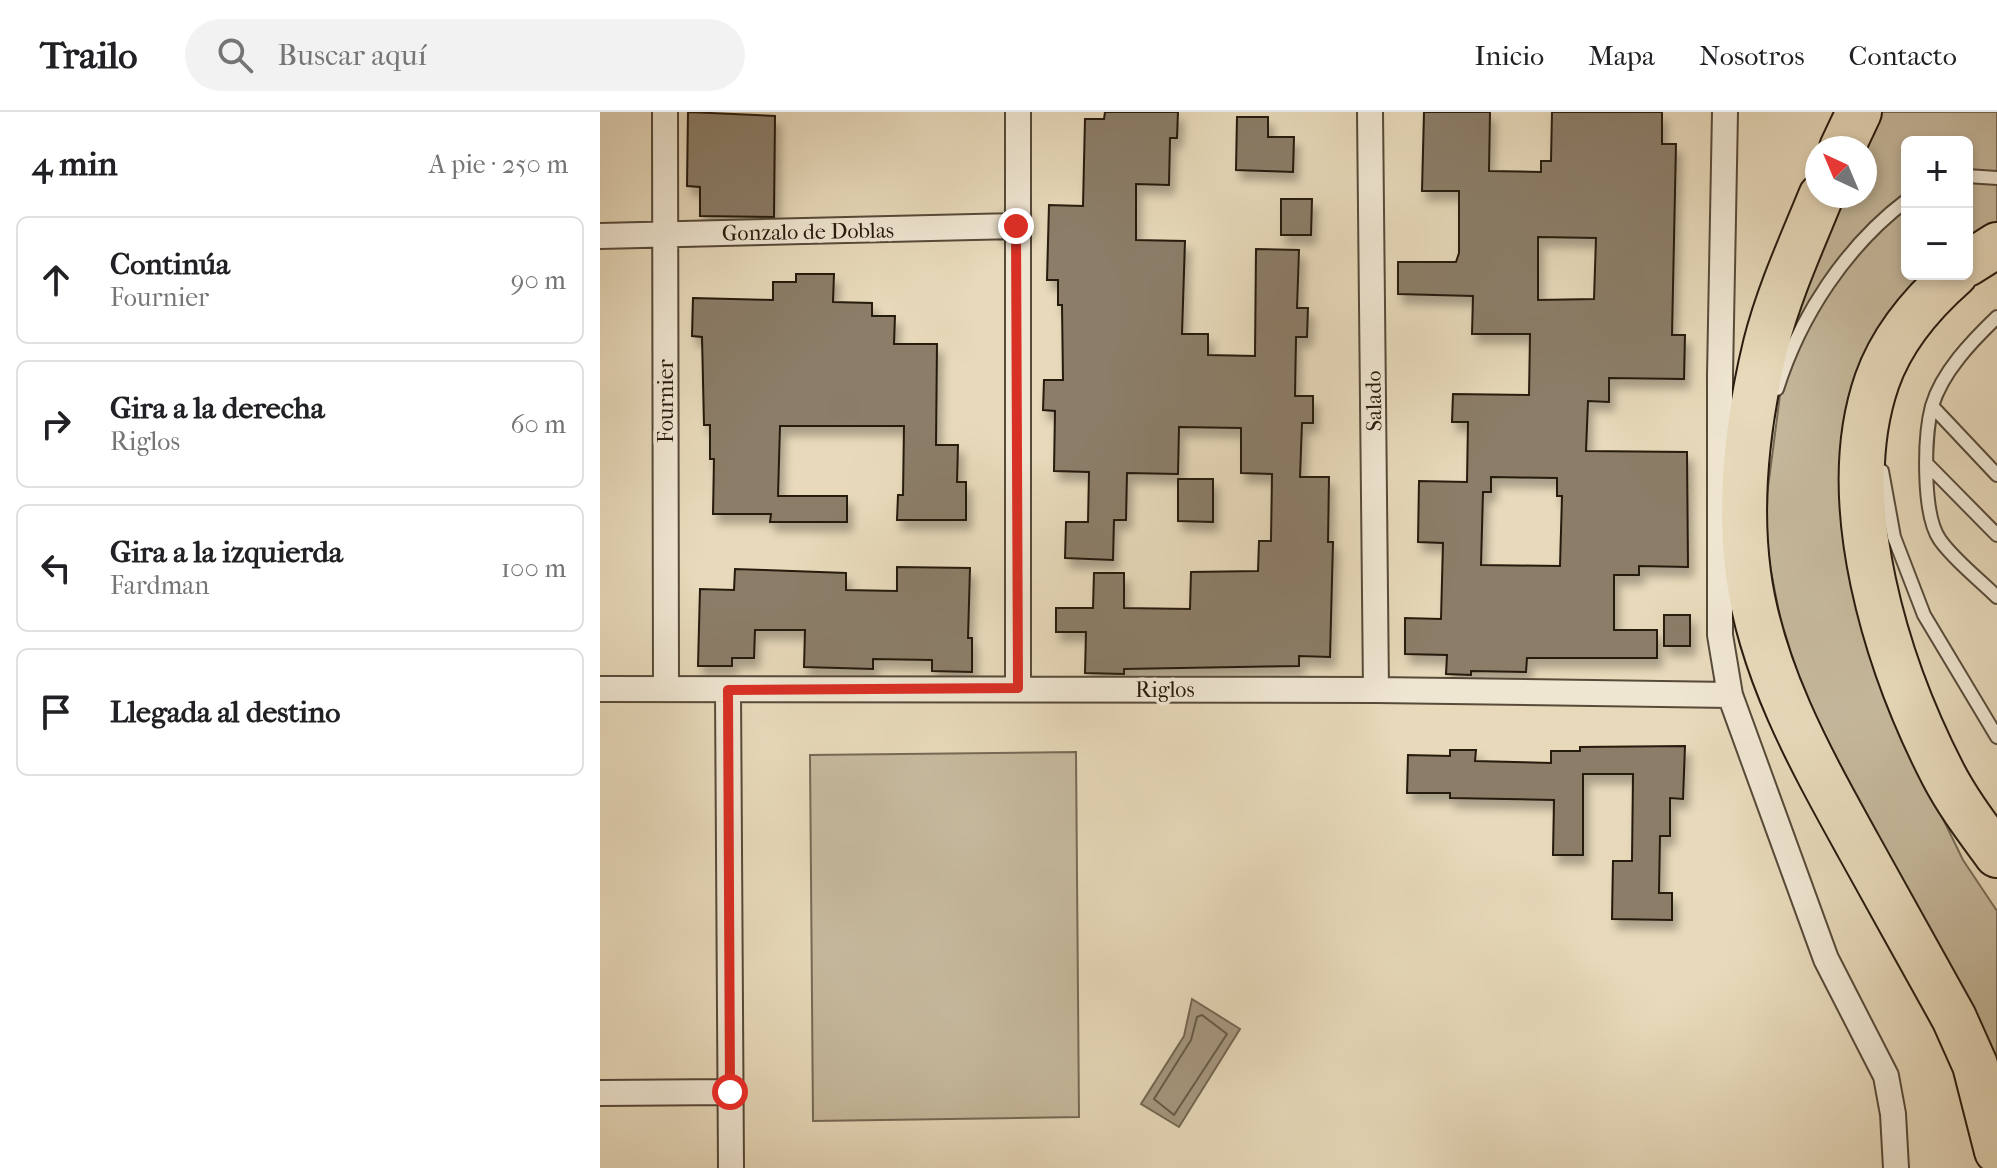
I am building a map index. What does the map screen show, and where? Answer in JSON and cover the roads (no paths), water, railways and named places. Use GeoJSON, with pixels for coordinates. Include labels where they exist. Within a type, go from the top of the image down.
{"type":"FeatureCollection","features":[{"type":"Feature","properties":{"kind":"highway"},"geometry":{"type":"LineString","coordinates":[[1848,136],[1859,112]]}},
{"type":"Feature","properties":{"kind":"highway"},"geometry":{"type":"LineString","coordinates":[[1817,208],[1767,341],[1750,429],[1743,527],[1756,612],[1779,686],[1822,781],[1954,1018],[1975,1065],[1997,1151]]}},
{"type":"Feature","properties":{"kind":"highway"},"geometry":{"type":"LineString","coordinates":[[1973,260],[1997,245]]}},
{"type":"Feature","properties":{"kind":"highway"},"geometry":{"type":"LineString","coordinates":[[1948,280],[1931,295],[1904,329],[1877,380],[1865,432],[1864,490],[1868,546],[1884,627],[1912,709],[1945,777],[1997,855]]}},
{"type":"Feature","properties":{"kind":"street","name":"Fournier"},"geometry":{"type":"LineString","coordinates":[[665,112],[666,689]]}},
{"type":"Feature","properties":{"kind":"street"},"geometry":{"type":"LineString","coordinates":[[1018,112],[1018,688]]}},
{"type":"Feature","properties":{"kind":"street","name":"Salado"},"geometry":{"type":"LineString","coordinates":[[1370,112],[1376,690]]}},
{"type":"Feature","properties":{"kind":"street"},"geometry":{"type":"LineString","coordinates":[[1725,112],[1720,375],[1720,635],[1730,695],[1826,959],[1886,1076],[1893,1114],[1896,1168]]}},
{"type":"Feature","properties":{"kind":"street","name":"Gonzalo de Doblas"},"geometry":{"type":"LineString","coordinates":[[600,236],[1016,226]]}},
{"type":"Feature","properties":{"kind":"street","name":"Riglos"},"geometry":{"type":"LineString","coordinates":[[600,689],[1018,688],[1730,695]]}},
{"type":"Feature","properties":{"kind":"street"},"geometry":{"type":"LineString","coordinates":[[728,690],[731,1168]]}},
{"type":"Feature","properties":{"kind":"street"},"geometry":{"type":"LineString","coordinates":[[600,1093],[730,1092]]}},
{"type":"Feature","properties":{"kind":"lane"},"geometry":{"type":"LineString","coordinates":[[1973,176],[1997,178]]}},
{"type":"Feature","properties":{"kind":"lane"},"geometry":{"type":"LineString","coordinates":[[1771,408],[1798,337],[1831,280],[1854,250],[1901,206]]}},
{"type":"Feature","properties":{"kind":"lane"},"geometry":{"type":"LineString","coordinates":[[1997,317],[1955,363],[1932,406],[1927,464],[1928,502],[1939,539],[1997,597]]}},
{"type":"Feature","properties":{"kind":"lane"},"geometry":{"type":"LineString","coordinates":[[1877,380],[1879,436]]}},
{"type":"Feature","properties":{"kind":"lane"},"geometry":{"type":"LineString","coordinates":[[1932,406],[1997,475]]}},
{"type":"Feature","properties":{"kind":"lane"},"geometry":{"type":"LineString","coordinates":[[1743,527],[1766,423]]}},
{"type":"Feature","properties":{"kind":"lane"},"geometry":{"type":"LineString","coordinates":[[1880,450],[1894,537],[1924,615],[1997,737]]}},
{"type":"Feature","properties":{"kind":"lane"},"geometry":{"type":"LineString","coordinates":[[1927,464],[1997,535]]}},
{"type":"Feature","properties":{"kind":"water"},"geometry":{"type":"Polygon","coordinates":[[[1192,999],[1240,1029],[1179,1127],[1141,1104],[1184,1036],[1192,999]]]}}]}
